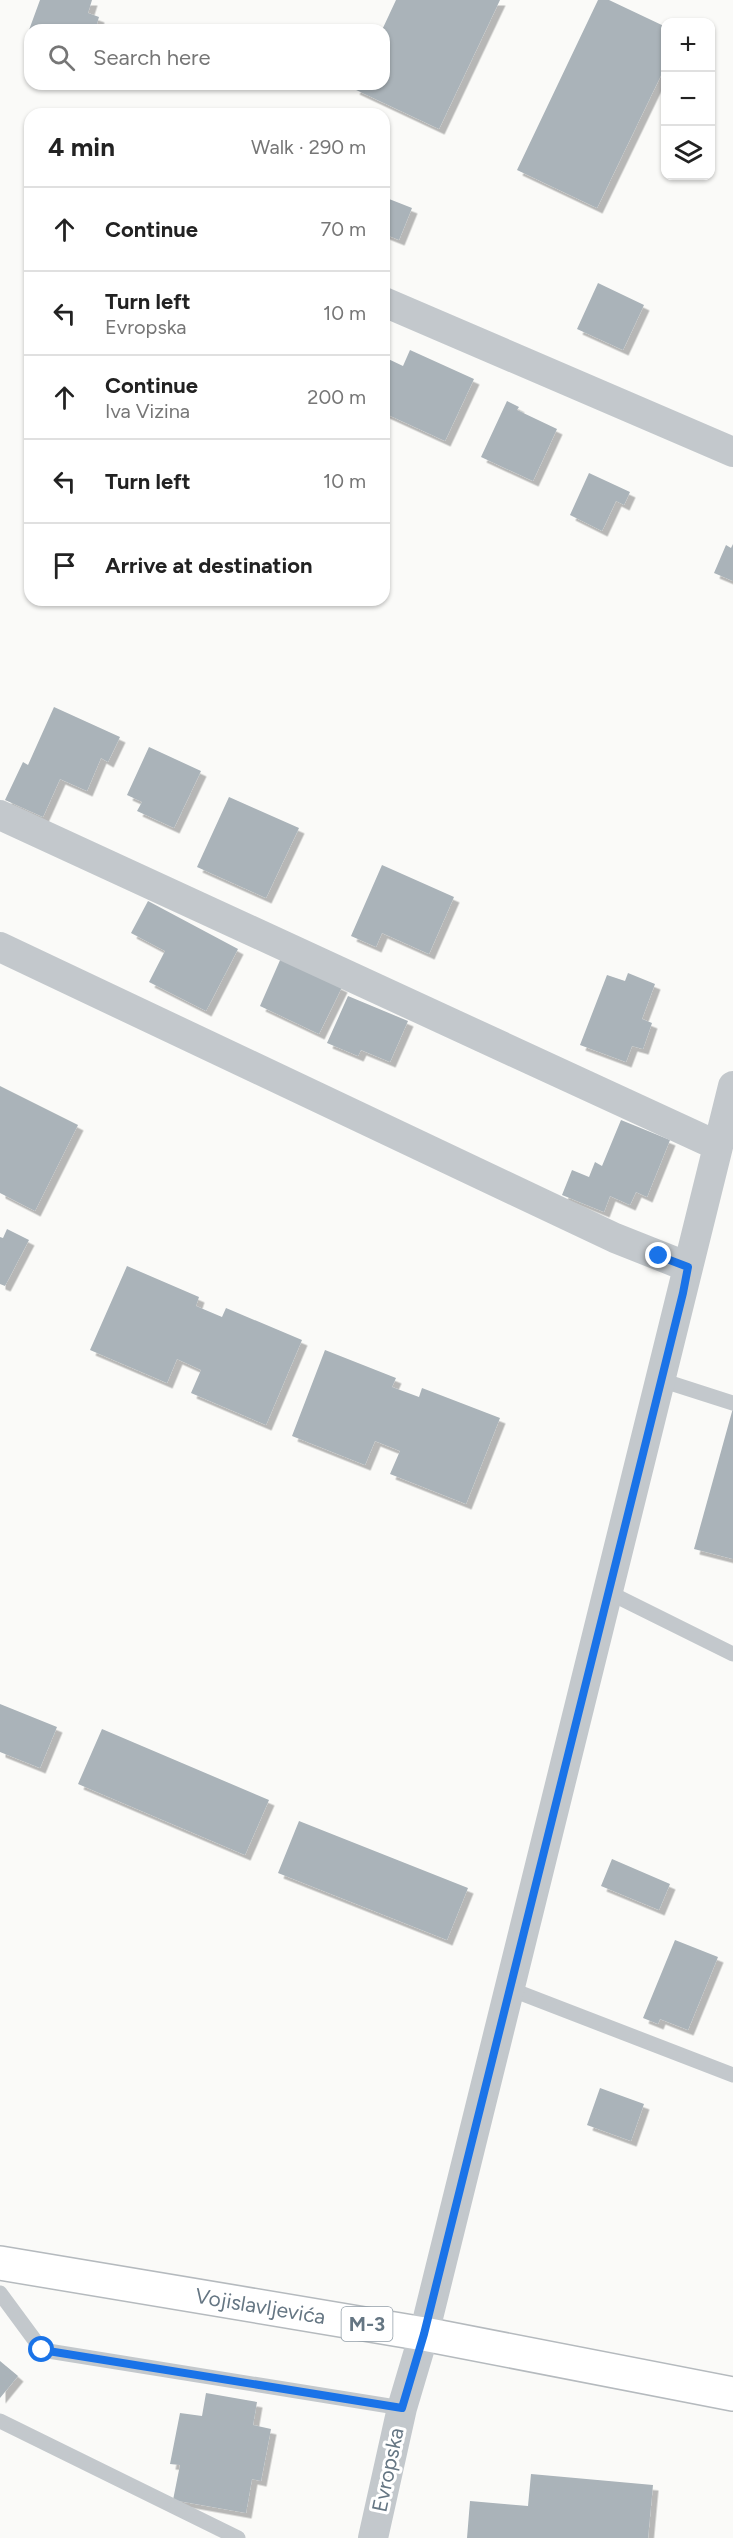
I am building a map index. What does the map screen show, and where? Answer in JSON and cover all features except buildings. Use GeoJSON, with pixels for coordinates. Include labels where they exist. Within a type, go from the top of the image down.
{"type":"FeatureCollection","features":[{"type":"Feature","properties":{"kind":"main road","name":"Vojislavljevića"},"geometry":{"type":"LineString","coordinates":[[0,2264],[424,2334],[733,2394]]}},
{"type":"Feature","properties":{"kind":"street"},"geometry":{"type":"LineString","coordinates":[[390,305],[733,452]]}},
{"type":"Feature","properties":{"kind":"street"},"geometry":{"type":"LineString","coordinates":[[0,815],[718,1146]]}},
{"type":"Feature","properties":{"kind":"street"},"geometry":{"type":"LineString","coordinates":[[0,947],[615,1238],[688,1267]]}},
{"type":"Feature","properties":{"kind":"street","name":"Evropska"},"geometry":{"type":"LineString","coordinates":[[373,2538],[402,2408],[424,2334],[733,1086]]}},
{"type":"Feature","properties":{"kind":"lane"},"geometry":{"type":"LineString","coordinates":[[661,1380],[733,1403]]}},
{"type":"Feature","properties":{"kind":"lane"},"geometry":{"type":"LineString","coordinates":[[608,1592],[733,1654]]}},
{"type":"Feature","properties":{"kind":"lane"},"geometry":{"type":"LineString","coordinates":[[510,1989],[733,2075]]}},
{"type":"Feature","properties":{"kind":"lane"},"geometry":{"type":"LineString","coordinates":[[0,2293],[42,2350],[402,2408]]}},
{"type":"Feature","properties":{"kind":"lane"},"geometry":{"type":"LineString","coordinates":[[0,2421],[238,2538]]}},
{"type":"Feature","properties":{"kind":"route"},"geometry":{"type":"LineString","coordinates":[[42,2350],[402,2408],[424,2334],[683,1293],[688,1267],[659,1256]]}}]}
